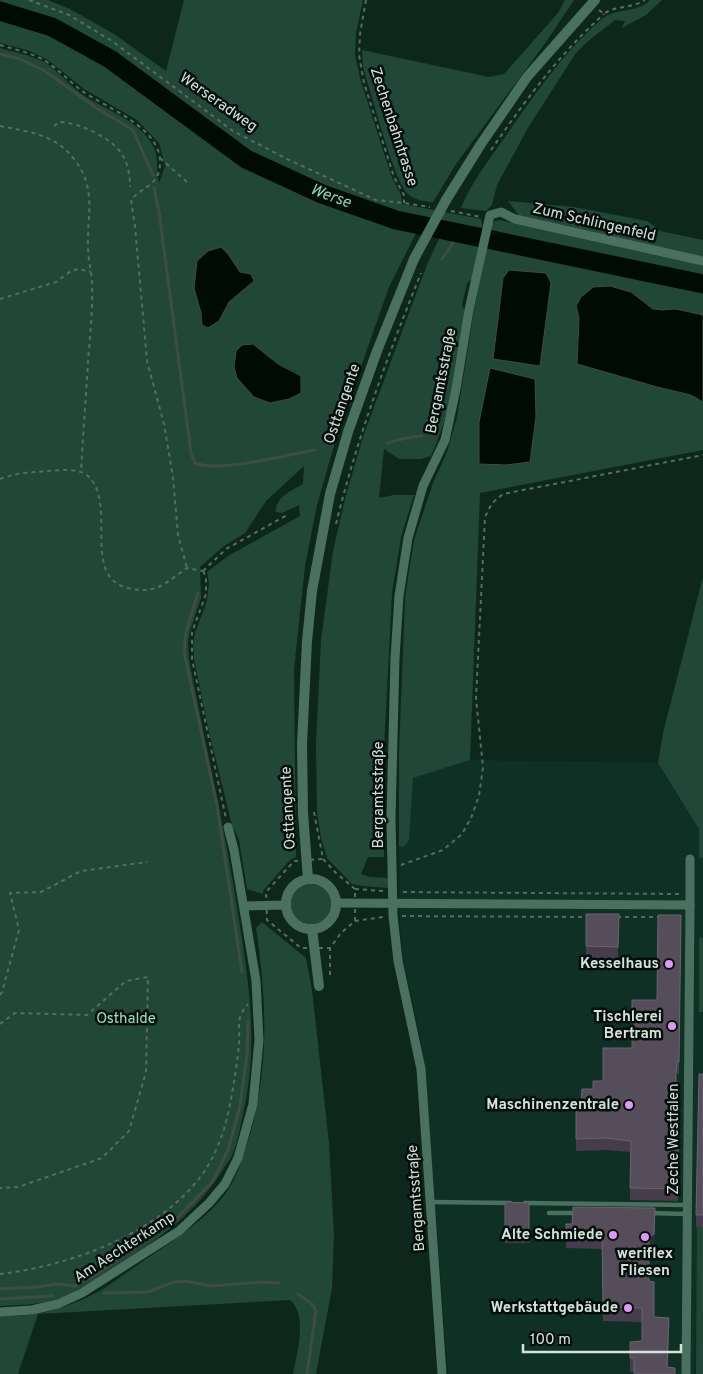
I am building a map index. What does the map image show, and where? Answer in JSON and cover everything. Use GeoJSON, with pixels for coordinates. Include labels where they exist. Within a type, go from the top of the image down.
{"type":"FeatureCollection","features":[{"type":"Feature","properties":{"kind":"street","name":"Osttangente"},"geometry":{"type":"LineString","coordinates":[[308,879],[303,813],[302,744],[307,640],[312,592],[330,494],[348,432],[377,350],[414,259],[446,200],[481,144],[527,77],[593,2]]}},
{"type":"Feature","properties":{"kind":"street","name":"Zum Schlingenfeld"},"geometry":{"type":"LineString","coordinates":[[487,224],[490,214],[501,212],[515,219],[703,261]]}},
{"type":"Feature","properties":{"kind":"street","name":"Bergamtsstraße"},"geometry":{"type":"LineString","coordinates":[[442,1374],[421,1069],[398,961],[393,916],[395,658],[400,586],[408,538],[423,486],[445,440],[487,224]]}},
{"type":"Feature","properties":{"kind":"street","name":"Am Aechterkamp"},"geometry":{"type":"LineString","coordinates":[[0,1312],[47,1307],[82,1293],[179,1231],[209,1203],[225,1184],[238,1158],[253,1104],[259,1040],[256,981],[234,850],[228,828]]}},
{"type":"Feature","properties":{"kind":"street","name":"Zeche Westfalen"},"geometry":{"type":"LineString","coordinates":[[686,1374],[690,859]]}},
{"type":"Feature","properties":{"kind":"street"},"geometry":{"type":"LineString","coordinates":[[308,879],[324,883],[330,888],[336,903],[332,918],[320,928],[312,930],[297,926],[287,913],[285,905],[286,897],[294,885],[308,879]]}},
{"type":"Feature","properties":{"kind":"street"},"geometry":{"type":"LineString","coordinates":[[336,903],[690,905]]}},
{"type":"Feature","properties":{"kind":"street"},"geometry":{"type":"LineString","coordinates":[[244,906],[285,905]]}},
{"type":"Feature","properties":{"kind":"street"},"geometry":{"type":"LineString","coordinates":[[312,930],[319,986]]}},
{"type":"Feature","properties":{"kind":"lane"},"geometry":{"type":"LineString","coordinates":[[431,1202],[687,1209]]}},
{"type":"Feature","properties":{"kind":"lane"},"geometry":{"type":"LineString","coordinates":[[638,1213],[687,1209]]}},
{"type":"Feature","properties":{"kind":"lane"},"geometry":{"type":"LineString","coordinates":[[549,1213],[589,1213]]}},
{"type":"Feature","properties":{"kind":"path","name":"Werseradweg"},"geometry":{"type":"LineString","coordinates":[[29,0],[69,15],[112,40],[233,131],[287,159],[376,200],[404,203]]}},
{"type":"Feature","properties":{"kind":"path","name":"Zechenbahntrasse"},"geometry":{"type":"LineString","coordinates":[[366,0],[360,34],[359,55],[364,84],[394,177],[404,195],[404,203]]}},
{"type":"Feature","properties":{"kind":"path"},"geometry":{"type":"LineString","coordinates":[[491,150],[539,82],[580,36],[608,10],[629,7],[645,0]]}},
{"type":"Feature","properties":{"kind":"path"},"geometry":{"type":"LineString","coordinates":[[593,2],[604,14]]}},
{"type":"Feature","properties":{"kind":"path"},"geometry":{"type":"LineString","coordinates":[[0,45],[30,54],[46,62],[82,91],[135,122],[156,145],[160,158],[159,172],[150,186],[135,195],[131,200],[147,361],[164,424],[173,477],[178,535],[186,568]]}},
{"type":"Feature","properties":{"kind":"path"},"geometry":{"type":"LineString","coordinates":[[54,126],[58,122],[67,122],[90,131],[112,143],[122,154],[127,165],[130,187]]}},
{"type":"Feature","properties":{"kind":"path"},"geometry":{"type":"LineString","coordinates":[[0,126],[50,137],[74,159],[89,189],[88,246],[91,272],[91,320],[81,471]]}},
{"type":"Feature","properties":{"kind":"path"},"geometry":{"type":"LineString","coordinates":[[160,158],[187,182]]}},
{"type":"Feature","properties":{"kind":"path"},"geometry":{"type":"LineString","coordinates":[[0,299],[56,282],[71,271],[78,269],[91,272]]}},
{"type":"Feature","properties":{"kind":"path"},"geometry":{"type":"LineString","coordinates":[[336,524],[361,434],[422,269]]}},
{"type":"Feature","properties":{"kind":"path"},"geometry":{"type":"LineString","coordinates":[[392,869],[443,850],[462,834],[471,818],[479,796],[483,767],[476,698],[485,517],[492,503],[502,494],[703,454]]}},
{"type":"Feature","properties":{"kind":"path"},"geometry":{"type":"LineString","coordinates":[[0,479],[27,473],[55,470],[81,471],[94,482],[100,506],[103,560],[106,572],[112,580],[121,586],[147,591],[164,585],[186,568],[203,571]]}},
{"type":"Feature","properties":{"kind":"path"},"geometry":{"type":"LineString","coordinates":[[203,571],[226,549],[289,514]]}},
{"type":"Feature","properties":{"kind":"path"},"geometry":{"type":"LineString","coordinates":[[203,571],[206,577],[206,594],[192,632],[192,659],[228,828]]}},
{"type":"Feature","properties":{"kind":"path"},"geometry":{"type":"LineString","coordinates":[[314,812],[323,859],[355,889],[392,892],[690,894]]}},
{"type":"Feature","properties":{"kind":"path"},"geometry":{"type":"LineString","coordinates":[[323,859],[294,861],[266,892],[266,905],[268,920],[301,948],[330,948]]}},
{"type":"Feature","properties":{"kind":"path"},"geometry":{"type":"LineString","coordinates":[[0,995],[19,930],[10,893],[41,892],[81,871],[147,862]]}},
{"type":"Feature","properties":{"kind":"path"},"geometry":{"type":"LineString","coordinates":[[355,889],[355,921]]}},
{"type":"Feature","properties":{"kind":"path"},"geometry":{"type":"LineString","coordinates":[[330,975],[330,948],[340,933],[355,921],[393,916],[591,917]]}},
{"type":"Feature","properties":{"kind":"path"},"geometry":{"type":"LineString","coordinates":[[611,917],[660,917]]}},
{"type":"Feature","properties":{"kind":"path"},"geometry":{"type":"LineString","coordinates":[[0,1024],[16,1013],[87,1015],[126,981],[148,977],[146,1072],[130,1131],[102,1158],[18,1187],[0,1188]]}},
{"type":"Feature","properties":{"kind":"path"},"geometry":{"type":"LineString","coordinates":[[0,1274],[43,1267],[88,1253],[142,1227],[166,1211],[186,1194],[210,1162],[222,1133],[235,1079],[240,1017],[247,1005],[257,996]]}},
{"type":"Feature","properties":{"kind":"shaded area"},"geometry":{"type":"Polygon","coordinates":[[[221,247],[240,272],[251,274],[254,281],[229,302],[219,321],[208,328],[202,325],[201,313],[194,288],[197,261],[208,251],[221,247]]]}},
{"type":"Feature","properties":{"kind":"shaded area"},"geometry":{"type":"Polygon","coordinates":[[[509,270],[546,273],[551,283],[540,366],[493,359],[503,278],[509,270]]]}},
{"type":"Feature","properties":{"kind":"shaded area"},"geometry":{"type":"Polygon","coordinates":[[[610,286],[631,292],[653,309],[676,309],[703,315],[703,402],[691,395],[577,364],[579,318],[576,306],[581,297],[593,287],[610,286]]]}},
{"type":"Feature","properties":{"kind":"shaded area"},"geometry":{"type":"Polygon","coordinates":[[[253,344],[278,364],[301,376],[301,393],[289,399],[270,403],[254,397],[237,378],[234,367],[236,351],[242,345],[253,344]]]}},
{"type":"Feature","properties":{"kind":"shaded area"},"geometry":{"type":"Polygon","coordinates":[[[490,368],[535,379],[536,417],[530,462],[506,465],[479,464],[479,422],[490,368]]]}},
{"type":"Feature","properties":{"kind":"shaded area"},"geometry":{"type":"Polygon","coordinates":[[[470,760],[658,763],[699,829],[699,858],[703,858],[703,938],[699,938],[699,1012],[703,1012],[703,1195],[697,1196],[695,1374],[448,1374],[425,1069],[421,1041],[403,960],[400,925],[399,846],[404,847],[409,840],[412,778],[470,760]]]}},
{"type":"Feature","properties":{"kind":"green space","name":"Osthalde"},"geometry":{"type":"Polygon","coordinates":[[[0,0],[48,0],[70,9],[114,34],[166,71],[184,0],[363,0],[356,33],[355,55],[361,82],[392,178],[401,195],[402,204],[481,219],[482,224],[472,279],[467,283],[462,305],[465,312],[449,404],[431,456],[421,459],[399,459],[384,449],[379,498],[394,495],[414,495],[401,537],[392,593],[384,750],[384,857],[368,857],[361,874],[370,877],[388,878],[389,888],[352,884],[327,858],[321,838],[317,812],[316,744],[321,640],[333,551],[346,495],[364,434],[428,262],[442,233],[463,238],[465,235],[396,220],[393,226],[418,229],[389,287],[338,432],[317,505],[305,566],[294,669],[296,857],[290,860],[263,891],[263,894],[247,889],[239,840],[232,825],[209,732],[194,659],[193,644],[195,633],[207,601],[209,583],[207,572],[228,556],[300,516],[299,505],[282,513],[276,512],[276,507],[281,498],[303,484],[304,466],[266,501],[245,533],[224,546],[200,567],[201,598],[190,631],[188,643],[189,659],[233,881],[246,964],[251,1014],[251,1063],[248,1089],[235,1148],[214,1183],[185,1216],[163,1234],[98,1279],[55,1300],[42,1303],[0,1306],[0,48],[44,62],[79,92],[138,128],[146,136],[155,151],[159,183],[165,166],[159,143],[137,120],[84,89],[48,60],[30,51],[0,43],[0,0]],[[228,254],[197,261],[194,288],[201,313],[202,325],[219,321],[229,302],[254,281],[240,273],[228,254]],[[253,344],[236,351],[234,367],[237,378],[270,403],[289,399],[301,393],[296,372],[278,364],[253,344]]]}},
{"type":"Feature","properties":{"kind":"green space"},"geometry":{"type":"Polygon","coordinates":[[[565,0],[574,0],[546,42],[456,164],[433,202],[427,202],[410,196],[397,175],[385,141],[363,67],[362,50],[489,77],[504,74],[558,13],[565,0]]]}},
{"type":"Feature","properties":{"kind":"green space"},"geometry":{"type":"Polygon","coordinates":[[[650,0],[662,0],[646,15],[622,28],[625,21],[615,20],[576,53],[529,126],[497,185],[492,205],[486,211],[461,208],[487,163],[538,90],[574,46],[608,15],[639,7],[650,0]]]}},
{"type":"Feature","properties":{"kind":"green space"},"geometry":{"type":"Polygon","coordinates":[[[508,201],[574,207],[647,221],[660,231],[703,240],[703,257],[519,216],[508,201]]]}},
{"type":"Feature","properties":{"kind":"green space"},"geometry":{"type":"Polygon","coordinates":[[[500,220],[703,264],[703,315],[676,309],[653,309],[631,292],[581,297],[576,306],[579,318],[577,352],[632,379],[691,395],[703,402],[703,450],[480,493],[470,760],[413,778],[409,840],[404,847],[399,846],[399,752],[405,598],[414,540],[433,483],[447,452],[457,417],[474,310],[492,224],[500,220]]]}},
{"type":"Feature","properties":{"kind":"green space"},"geometry":{"type":"Polygon","coordinates":[[[703,577],[703,858],[699,858],[699,829],[658,763],[663,733],[703,577]]]}},
{"type":"Feature","properties":{"kind":"green space"},"geometry":{"type":"Polygon","coordinates":[[[315,884],[322,887],[328,893],[331,904],[330,912],[322,921],[315,924],[307,924],[300,921],[292,912],[291,900],[294,893],[303,885],[315,884]]]}},
{"type":"Feature","properties":{"kind":"green space"},"geometry":{"type":"Polygon","coordinates":[[[262,922],[306,958],[312,990],[329,1143],[334,1235],[332,1288],[316,1374],[293,1374],[299,1345],[300,1324],[299,1315],[290,1300],[38,1314],[77,1302],[109,1285],[198,1222],[230,1188],[247,1144],[260,1091],[263,1064],[264,1010],[256,928],[262,922]]]}},
{"type":"Feature","properties":{"kind":"green space"},"geometry":{"type":"Polygon","coordinates":[[[699,938],[703,938],[703,1012],[699,1012],[699,938]]]}},
{"type":"Feature","properties":{"kind":"green space"},"geometry":{"type":"Polygon","coordinates":[[[697,1195],[703,1195],[703,1374],[696,1374],[697,1195]]]}},
{"type":"Feature","properties":{"kind":"green space"},"geometry":{"type":"Polygon","coordinates":[[[38,1314],[18,1374],[0,1374],[0,1316],[38,1314]]]}},
{"type":"Feature","properties":{"kind":"building"},"geometry":{"type":"Polygon","coordinates":[[[586,914],[619,914],[618,947],[586,946],[586,914]]]}},
{"type":"Feature","properties":{"kind":"building","name":"Maschinenzentrale"},"geometry":{"type":"Polygon","coordinates":[[[658,915],[681,915],[679,1062],[677,1062],[676,1073],[675,1137],[678,1138],[678,1189],[630,1188],[631,1141],[606,1138],[576,1139],[576,1104],[581,1103],[582,1089],[593,1089],[593,1081],[603,1081],[603,1048],[632,1048],[632,1000],[657,1000],[658,915]]]}},
{"type":"Feature","properties":{"kind":"building"},"geometry":{"type":"Polygon","coordinates":[[[699,1074],[703,1074],[703,1215],[696,1215],[699,1074]]]}},
{"type":"Feature","properties":{"kind":"building"},"geometry":{"type":"Polygon","coordinates":[[[505,1202],[529,1203],[529,1231],[505,1231],[505,1202]]]}},
{"type":"Feature","properties":{"kind":"building"},"geometry":{"type":"Polygon","coordinates":[[[573,1207],[655,1208],[654,1234],[649,1238],[649,1281],[654,1282],[654,1317],[669,1318],[667,1367],[675,1368],[675,1374],[634,1374],[634,1358],[630,1358],[630,1342],[642,1341],[642,1308],[603,1307],[602,1235],[566,1234],[566,1224],[572,1224],[573,1207]]]}},
{"type":"Feature","properties":{"kind":"waterway","name":"Werse"},"geometry":{"type":"LineString","coordinates":[[0,11],[52,27],[110,59],[246,159],[322,194],[396,220],[703,284]]}},
{"type":"Feature","properties":{"kind":"waterway"},"geometry":{"type":"LineString","coordinates":[[0,54],[20,59],[45,71],[95,107],[133,130],[153,175]]}},
{"type":"Feature","properties":{"kind":"waterway"},"geometry":{"type":"LineString","coordinates":[[154,188],[159,212],[191,453],[195,463],[206,466],[236,465],[315,450]]}},
{"type":"Feature","properties":{"kind":"waterway"},"geometry":{"type":"LineString","coordinates":[[442,259],[459,234]]}},
{"type":"Feature","properties":{"kind":"waterway"},"geometry":{"type":"LineString","coordinates":[[387,443],[409,437],[422,436]]}},
{"type":"Feature","properties":{"kind":"waterway"},"geometry":{"type":"LineString","coordinates":[[198,593],[186,632],[184,652],[217,805],[242,972]]}},
{"type":"Feature","properties":{"kind":"waterway"},"geometry":{"type":"LineString","coordinates":[[0,1289],[56,1284],[75,1286],[98,1273],[177,1218],[213,1181],[228,1150],[240,1106],[247,1054],[248,1021]]}},
{"type":"Feature","properties":{"kind":"waterway"},"geometry":{"type":"LineString","coordinates":[[104,1293],[148,1292],[174,1282],[186,1281],[211,1286],[262,1282],[279,1283]]}},
{"type":"Feature","properties":{"kind":"waterway"},"geometry":{"type":"LineString","coordinates":[[298,1294],[312,1304],[316,1311],[307,1374]]}},
{"type":"Feature","properties":{"kind":"waterway"},"geometry":{"type":"LineString","coordinates":[[0,1299],[53,1296]]}},
{"type":"Feature","properties":{"kind":"place","name":"Kesselhaus"},"geometry":{"type":"Point","coordinates":[669,964]}},
{"type":"Feature","properties":{"kind":"place","name":"Tischlerei Bertram"},"geometry":{"type":"Point","coordinates":[672,1026]}},
{"type":"Feature","properties":{"kind":"place","name":"Maschinenzentrale"},"geometry":{"type":"Point","coordinates":[629,1105]}},
{"type":"Feature","properties":{"kind":"place","name":"Alte Schmiede"},"geometry":{"type":"Point","coordinates":[613,1235]}},
{"type":"Feature","properties":{"kind":"place","name":"weriflex Fliesen"},"geometry":{"type":"Point","coordinates":[645,1237]}},
{"type":"Feature","properties":{"kind":"place","name":"Werkstattgebäude"},"geometry":{"type":"Point","coordinates":[628,1308]}}]}
